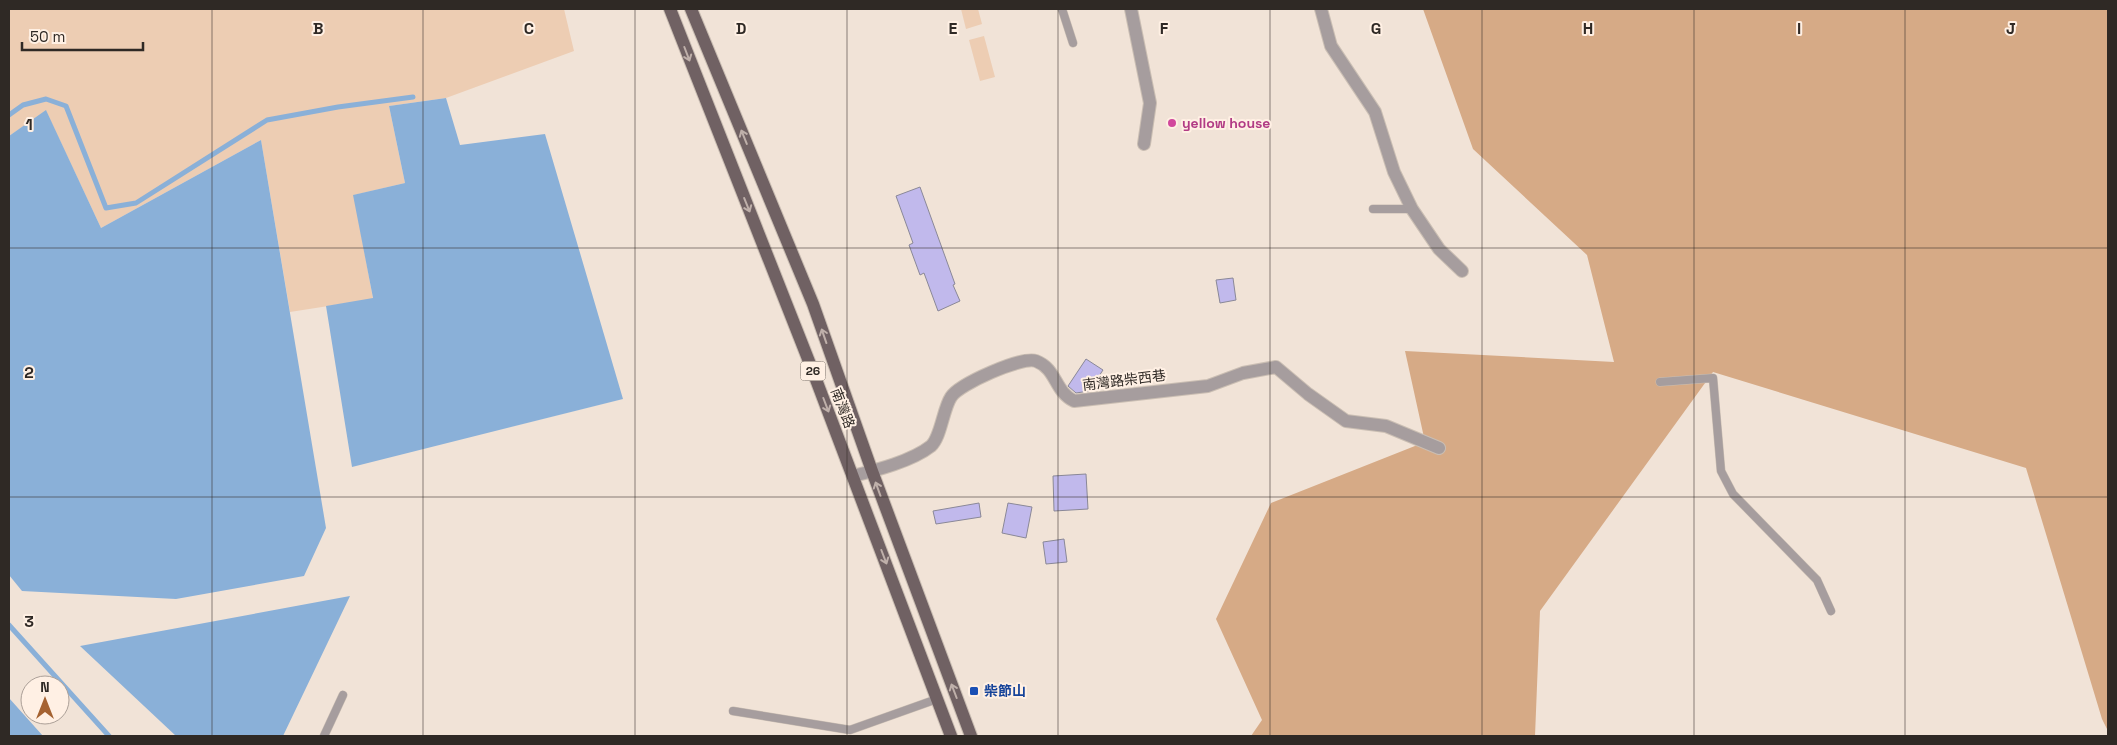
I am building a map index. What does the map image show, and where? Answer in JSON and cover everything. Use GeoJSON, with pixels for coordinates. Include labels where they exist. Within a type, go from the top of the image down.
{"type":"FeatureCollection","features":[{"type":"Feature","properties":{"kind":"main road","name":"南灣路"},"geometry":{"type":"LineString","coordinates":[[670,9],[853,476],[951,736]]}},
{"type":"Feature","properties":{"kind":"main road","name":"南灣路"},"geometry":{"type":"LineString","coordinates":[[691,9],[813,304],[872,471],[971,736]]}},
{"type":"Feature","properties":{"kind":"street"},"geometry":{"type":"LineString","coordinates":[[1131,9],[1150,103],[1144,144]]}},
{"type":"Feature","properties":{"kind":"street"},"geometry":{"type":"LineString","coordinates":[[1321,9],[1331,46],[1375,112],[1394,172],[1412,209],[1439,249],[1462,271]]}},
{"type":"Feature","properties":{"kind":"street","name":"南灣路柴西巷"},"geometry":{"type":"LineString","coordinates":[[853,476],[921,453],[933,444],[951,396],[964,385],[1019,362],[1035,360],[1049,369],[1065,396],[1074,401],[1208,386],[1243,373],[1276,366],[1308,394],[1346,421],[1386,426],[1439,448]]}},
{"type":"Feature","properties":{"kind":"lane"},"geometry":{"type":"LineString","coordinates":[[1062,9],[1073,42]]}},
{"type":"Feature","properties":{"kind":"lane"},"geometry":{"type":"LineString","coordinates":[[1373,209],[1412,209]]}},
{"type":"Feature","properties":{"kind":"lane"},"geometry":{"type":"LineString","coordinates":[[1660,382],[1713,378],[1721,471],[1733,494],[1817,580],[1831,611]]}},
{"type":"Feature","properties":{"kind":"lane"},"geometry":{"type":"LineString","coordinates":[[324,736],[343,695]]}},
{"type":"Feature","properties":{"kind":"lane"},"geometry":{"type":"LineString","coordinates":[[732,711],[850,730],[937,699]]}},
{"type":"Feature","properties":{"kind":"shaded area"},"geometry":{"type":"Polygon","coordinates":[[[9,9],[564,9],[574,51],[446,98],[389,106],[405,183],[354,195],[373,299],[290,312],[261,140],[101,228],[46,111],[9,136],[9,9]]]}},
{"type":"Feature","properties":{"kind":"shaded area"},"geometry":{"type":"Polygon","coordinates":[[[961,9],[978,9],[982,24],[966,29],[961,9]]]}},
{"type":"Feature","properties":{"kind":"shaded area"},"geometry":{"type":"Polygon","coordinates":[[[1423,9],[2108,9],[2108,731],[2102,719],[2026,468],[1713,372],[1540,611],[1535,736],[1251,736],[1262,720],[1216,619],[1271,503],[1425,442],[1405,351],[1614,362],[1587,255],[1473,149],[1423,9]]]}},
{"type":"Feature","properties":{"kind":"shaded area"},"geometry":{"type":"Polygon","coordinates":[[[984,36],[995,77],[980,81],[969,40],[984,36]]]}},
{"type":"Feature","properties":{"kind":"water"},"geometry":{"type":"Polygon","coordinates":[[[446,98],[460,145],[545,134],[623,399],[352,467],[326,306],[373,298],[353,195],[405,183],[389,106],[446,98]]]}},
{"type":"Feature","properties":{"kind":"water"},"geometry":{"type":"Polygon","coordinates":[[[46,110],[101,228],[261,140],[326,528],[304,576],[176,599],[22,591],[9,575],[9,136],[46,110]]]}},
{"type":"Feature","properties":{"kind":"water"},"geometry":{"type":"Polygon","coordinates":[[[350,596],[283,736],[176,736],[80,646],[350,596]]]}},
{"type":"Feature","properties":{"kind":"water"},"geometry":{"type":"Polygon","coordinates":[[[9,698],[20,710],[20,725],[33,725],[43,736],[9,736],[9,698]]]}},
{"type":"Feature","properties":{"kind":"building"},"geometry":{"type":"Polygon","coordinates":[[[920,187],[960,301],[938,311],[924,273],[920,275],[909,245],[913,243],[896,196],[920,187]]]}},
{"type":"Feature","properties":{"kind":"building"},"geometry":{"type":"Polygon","coordinates":[[[1233,278],[1236,300],[1220,303],[1216,280],[1233,278]]]}},
{"type":"Feature","properties":{"kind":"building"},"geometry":{"type":"Polygon","coordinates":[[[1086,359],[1103,370],[1089,391],[1076,393],[1068,386],[1086,359]]]}},
{"type":"Feature","properties":{"kind":"building"},"geometry":{"type":"Polygon","coordinates":[[[1086,474],[1088,509],[1054,511],[1053,476],[1086,474]]]}},
{"type":"Feature","properties":{"kind":"building"},"geometry":{"type":"Polygon","coordinates":[[[979,503],[981,517],[936,524],[933,511],[979,503]]]}},
{"type":"Feature","properties":{"kind":"building"},"geometry":{"type":"Polygon","coordinates":[[[1008,503],[1032,507],[1026,538],[1002,533],[1008,503]]]}},
{"type":"Feature","properties":{"kind":"building"},"geometry":{"type":"Polygon","coordinates":[[[1064,539],[1067,562],[1046,564],[1043,542],[1064,539]]]}},
{"type":"Feature","properties":{"kind":"waterway"},"geometry":{"type":"LineString","coordinates":[[9,115],[23,105],[46,99],[66,106],[106,208],[136,203],[267,120],[338,107],[413,97]]}},
{"type":"Feature","properties":{"kind":"waterway"},"geometry":{"type":"LineString","coordinates":[[9,625],[109,736]]}},
{"type":"Feature","properties":{"kind":"place","name":"yellow house"},"geometry":{"type":"Point","coordinates":[1172,123]}},
{"type":"Feature","properties":{"kind":"place","name":"柴節山"},"geometry":{"type":"Point","coordinates":[974,691]}}]}
